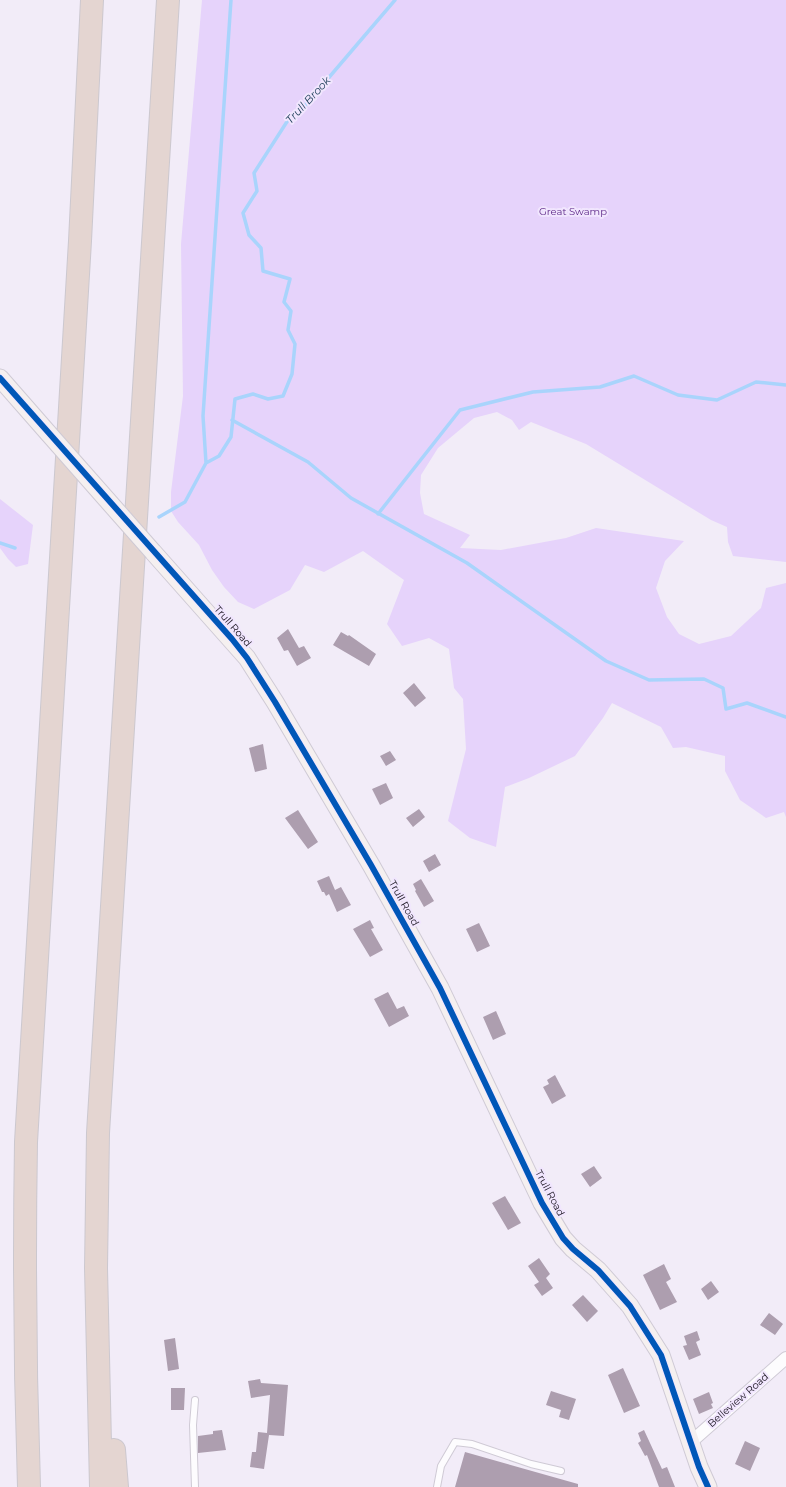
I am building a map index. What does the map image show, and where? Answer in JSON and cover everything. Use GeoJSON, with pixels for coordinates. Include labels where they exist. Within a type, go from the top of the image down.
{"type":"FeatureCollection","features":[{"type":"Feature","properties":{"kind":"highway"},"geometry":{"type":"LineString","coordinates":[[29,1487],[24,1291],[26,1142],[80,241],[92,0]]}},
{"type":"Feature","properties":{"kind":"highway"},"geometry":{"type":"LineString","coordinates":[[102,1487],[97,1335],[96,1204],[106,985],[168,0]]}},
{"type":"Feature","properties":{"kind":"highway"},"geometry":{"type":"LineString","coordinates":[[96,1204],[117,1487]]}},
{"type":"Feature","properties":{"kind":"street","name":"Trull Road"},"geometry":{"type":"LineString","coordinates":[[0,378],[247,658],[275,702],[371,865],[440,988],[542,1203],[563,1238],[574,1250],[598,1270],[630,1306],[661,1355],[708,1487]]}},
{"type":"Feature","properties":{"kind":"street","name":"Belleview Road"},"geometry":{"type":"LineString","coordinates":[[691,1442],[786,1358]]}},
{"type":"Feature","properties":{"kind":"lane"},"geometry":{"type":"LineString","coordinates":[[194,1487],[193,1432],[196,1400]]}},
{"type":"Feature","properties":{"kind":"lane"},"geometry":{"type":"LineString","coordinates":[[437,1487],[441,1466],[455,1442],[472,1444],[531,1464],[561,1471]]}},
{"type":"Feature","properties":{"kind":"green space","name":"Great Swamp"},"geometry":{"type":"Polygon","coordinates":[[[202,0],[786,0],[786,562],[733,556],[728,542],[727,527],[711,520],[586,444],[531,422],[519,430],[512,420],[497,412],[474,418],[438,448],[421,475],[420,493],[424,514],[470,535],[460,548],[501,550],[566,538],[596,528],[684,541],[665,561],[656,588],[667,617],[679,634],[699,644],[731,636],[761,608],[766,588],[786,583],[786,817],[784,812],[766,818],[740,800],[725,771],[725,756],[686,747],[673,748],[661,727],[612,703],[603,718],[575,756],[529,778],[505,787],[496,847],[470,838],[448,821],[466,749],[463,699],[454,688],[449,649],[429,638],[402,646],[387,624],[404,580],[363,551],[324,572],[305,565],[290,590],[254,609],[238,602],[224,587],[212,570],[199,545],[178,522],[171,511],[171,492],[183,396],[181,244],[202,0]]]}},
{"type":"Feature","properties":{"kind":"green space"},"geometry":{"type":"Polygon","coordinates":[[[0,499],[33,525],[28,564],[16,567],[0,548],[0,499]]]}},
{"type":"Feature","properties":{"kind":"building"},"geometry":{"type":"Polygon","coordinates":[[[288,629],[299,648],[304,646],[311,658],[297,666],[288,650],[284,651],[277,638],[288,629]]]}},
{"type":"Feature","properties":{"kind":"building"},"geometry":{"type":"Polygon","coordinates":[[[341,632],[348,636],[349,635],[376,654],[369,666],[333,645],[341,632]]]}},
{"type":"Feature","properties":{"kind":"building"},"geometry":{"type":"Polygon","coordinates":[[[414,683],[426,698],[415,707],[403,693],[414,683]]]}},
{"type":"Feature","properties":{"kind":"building"},"geometry":{"type":"Polygon","coordinates":[[[263,744],[267,769],[255,772],[249,748],[263,744]]]}},
{"type":"Feature","properties":{"kind":"building"},"geometry":{"type":"Polygon","coordinates":[[[390,751],[396,760],[386,766],[380,756],[390,751]]]}},
{"type":"Feature","properties":{"kind":"building"},"geometry":{"type":"Polygon","coordinates":[[[386,783],[393,798],[380,805],[372,789],[386,783]]]}},
{"type":"Feature","properties":{"kind":"building"},"geometry":{"type":"Polygon","coordinates":[[[419,809],[425,817],[413,827],[406,818],[419,809]]]}},
{"type":"Feature","properties":{"kind":"building"},"geometry":{"type":"Polygon","coordinates":[[[298,810],[318,842],[308,849],[285,818],[298,810]]]}},
{"type":"Feature","properties":{"kind":"building"},"geometry":{"type":"Polygon","coordinates":[[[435,854],[441,865],[429,872],[423,861],[435,854]]]}},
{"type":"Feature","properties":{"kind":"building"},"geometry":{"type":"Polygon","coordinates":[[[329,876],[335,890],[341,887],[351,905],[337,912],[329,894],[326,896],[324,892],[322,892],[317,881],[329,876]]]}},
{"type":"Feature","properties":{"kind":"building"},"geometry":{"type":"Polygon","coordinates":[[[421,879],[434,901],[424,907],[415,891],[416,890],[413,884],[421,879]]]}},
{"type":"Feature","properties":{"kind":"building"},"geometry":{"type":"Polygon","coordinates":[[[370,920],[374,928],[371,929],[383,950],[370,957],[353,929],[370,920]]]}},
{"type":"Feature","properties":{"kind":"building"},"geometry":{"type":"Polygon","coordinates":[[[479,923],[490,946],[477,952],[466,929],[479,923]]]}},
{"type":"Feature","properties":{"kind":"building"},"geometry":{"type":"Polygon","coordinates":[[[388,992],[397,1009],[404,1006],[409,1016],[389,1027],[374,999],[388,992]]]}},
{"type":"Feature","properties":{"kind":"building"},"geometry":{"type":"Polygon","coordinates":[[[496,1011],[506,1034],[493,1040],[483,1017],[496,1011]]]}},
{"type":"Feature","properties":{"kind":"building"},"geometry":{"type":"Polygon","coordinates":[[[555,1075],[566,1096],[552,1104],[543,1087],[549,1084],[547,1080],[555,1075]]]}},
{"type":"Feature","properties":{"kind":"building"},"geometry":{"type":"Polygon","coordinates":[[[594,1166],[602,1178],[590,1187],[581,1174],[594,1166]]]}},
{"type":"Feature","properties":{"kind":"building"},"geometry":{"type":"Polygon","coordinates":[[[505,1196],[521,1223],[508,1230],[492,1203],[505,1196]]]}},
{"type":"Feature","properties":{"kind":"building"},"geometry":{"type":"Polygon","coordinates":[[[539,1258],[550,1274],[546,1278],[553,1288],[542,1296],[534,1285],[539,1282],[528,1266],[539,1258]]]}},
{"type":"Feature","properties":{"kind":"building"},"geometry":{"type":"Polygon","coordinates":[[[664,1264],[671,1279],[666,1282],[677,1302],[660,1310],[643,1275],[664,1264]]]}},
{"type":"Feature","properties":{"kind":"building"},"geometry":{"type":"Polygon","coordinates":[[[711,1281],[719,1292],[708,1300],[701,1289],[711,1281]]]}},
{"type":"Feature","properties":{"kind":"building"},"geometry":{"type":"Polygon","coordinates":[[[583,1295],[598,1311],[587,1322],[572,1305],[583,1295]]]}},
{"type":"Feature","properties":{"kind":"building"},"geometry":{"type":"Polygon","coordinates":[[[769,1313],[783,1324],[775,1335],[760,1325],[769,1313]]]}},
{"type":"Feature","properties":{"kind":"building"},"geometry":{"type":"Polygon","coordinates":[[[697,1331],[700,1340],[696,1342],[701,1355],[689,1360],[683,1346],[687,1345],[684,1336],[697,1331]]]}},
{"type":"Feature","properties":{"kind":"building"},"geometry":{"type":"Polygon","coordinates":[[[175,1338],[179,1369],[168,1371],[164,1340],[175,1338]]]}},
{"type":"Feature","properties":{"kind":"building"},"geometry":{"type":"Polygon","coordinates":[[[623,1368],[640,1406],[624,1413],[608,1375],[623,1368]]]}},
{"type":"Feature","properties":{"kind":"building"},"geometry":{"type":"Polygon","coordinates":[[[260,1379],[261,1383],[288,1385],[284,1436],[269,1435],[264,1469],[250,1467],[252,1452],[256,1452],[258,1432],[267,1433],[270,1395],[251,1398],[248,1381],[260,1379]]]}},
{"type":"Feature","properties":{"kind":"building"},"geometry":{"type":"Polygon","coordinates":[[[171,1388],[185,1388],[184,1410],[171,1410],[171,1388]]]}},
{"type":"Feature","properties":{"kind":"building"},"geometry":{"type":"Polygon","coordinates":[[[551,1391],[576,1399],[569,1420],[559,1417],[561,1410],[546,1405],[551,1391]]]}},
{"type":"Feature","properties":{"kind":"building"},"geometry":{"type":"Polygon","coordinates":[[[709,1392],[713,1403],[711,1404],[713,1408],[699,1414],[693,1399],[709,1392]]]}},
{"type":"Feature","properties":{"kind":"building"},"geometry":{"type":"Polygon","coordinates":[[[222,1430],[226,1450],[198,1453],[198,1436],[213,1434],[213,1431],[222,1430]]]}},
{"type":"Feature","properties":{"kind":"building"},"geometry":{"type":"Polygon","coordinates":[[[644,1430],[662,1469],[667,1467],[675,1487],[659,1487],[647,1455],[645,1456],[638,1443],[641,1441],[638,1433],[644,1430]]]}},
{"type":"Feature","properties":{"kind":"building"},"geometry":{"type":"Polygon","coordinates":[[[745,1441],[760,1448],[750,1471],[735,1464],[745,1441]]]}},
{"type":"Feature","properties":{"kind":"building"},"geometry":{"type":"Polygon","coordinates":[[[465,1452],[578,1484],[578,1487],[455,1487],[465,1452]]]}},
{"type":"Feature","properties":{"kind":"waterway"},"geometry":{"type":"LineString","coordinates":[[206,463],[203,416],[231,0]]}},
{"type":"Feature","properties":{"kind":"waterway","name":"Trull Brook"},"geometry":{"type":"LineString","coordinates":[[159,517],[185,502],[206,463],[219,456],[231,437],[235,399],[253,394],[268,399],[283,396],[292,374],[295,344],[288,330],[291,311],[284,302],[290,279],[263,271],[261,248],[249,235],[243,213],[257,191],[254,173],[290,117],[302,109],[395,0]]}},
{"type":"Feature","properties":{"kind":"waterway"},"geometry":{"type":"LineString","coordinates":[[378,514],[460,410],[533,392],[600,387],[634,376],[678,395],[717,400],[756,382],[786,385]]}},
{"type":"Feature","properties":{"kind":"waterway"},"geometry":{"type":"LineString","coordinates":[[232,420],[308,462],[351,498],[467,563],[606,661],[649,680],[704,679],[723,688],[726,709],[747,703],[786,717]]}},
{"type":"Feature","properties":{"kind":"waterway"},"geometry":{"type":"LineString","coordinates":[[0,543],[15,548]]}},
{"type":"Feature","properties":{"kind":"cycle path"},"geometry":{"type":"LineString","coordinates":[[0,378],[232,639],[247,658],[275,702],[371,865],[440,988],[542,1203],[563,1238],[573,1249],[598,1270],[630,1306],[661,1355],[699,1467],[708,1487]]}}]}
